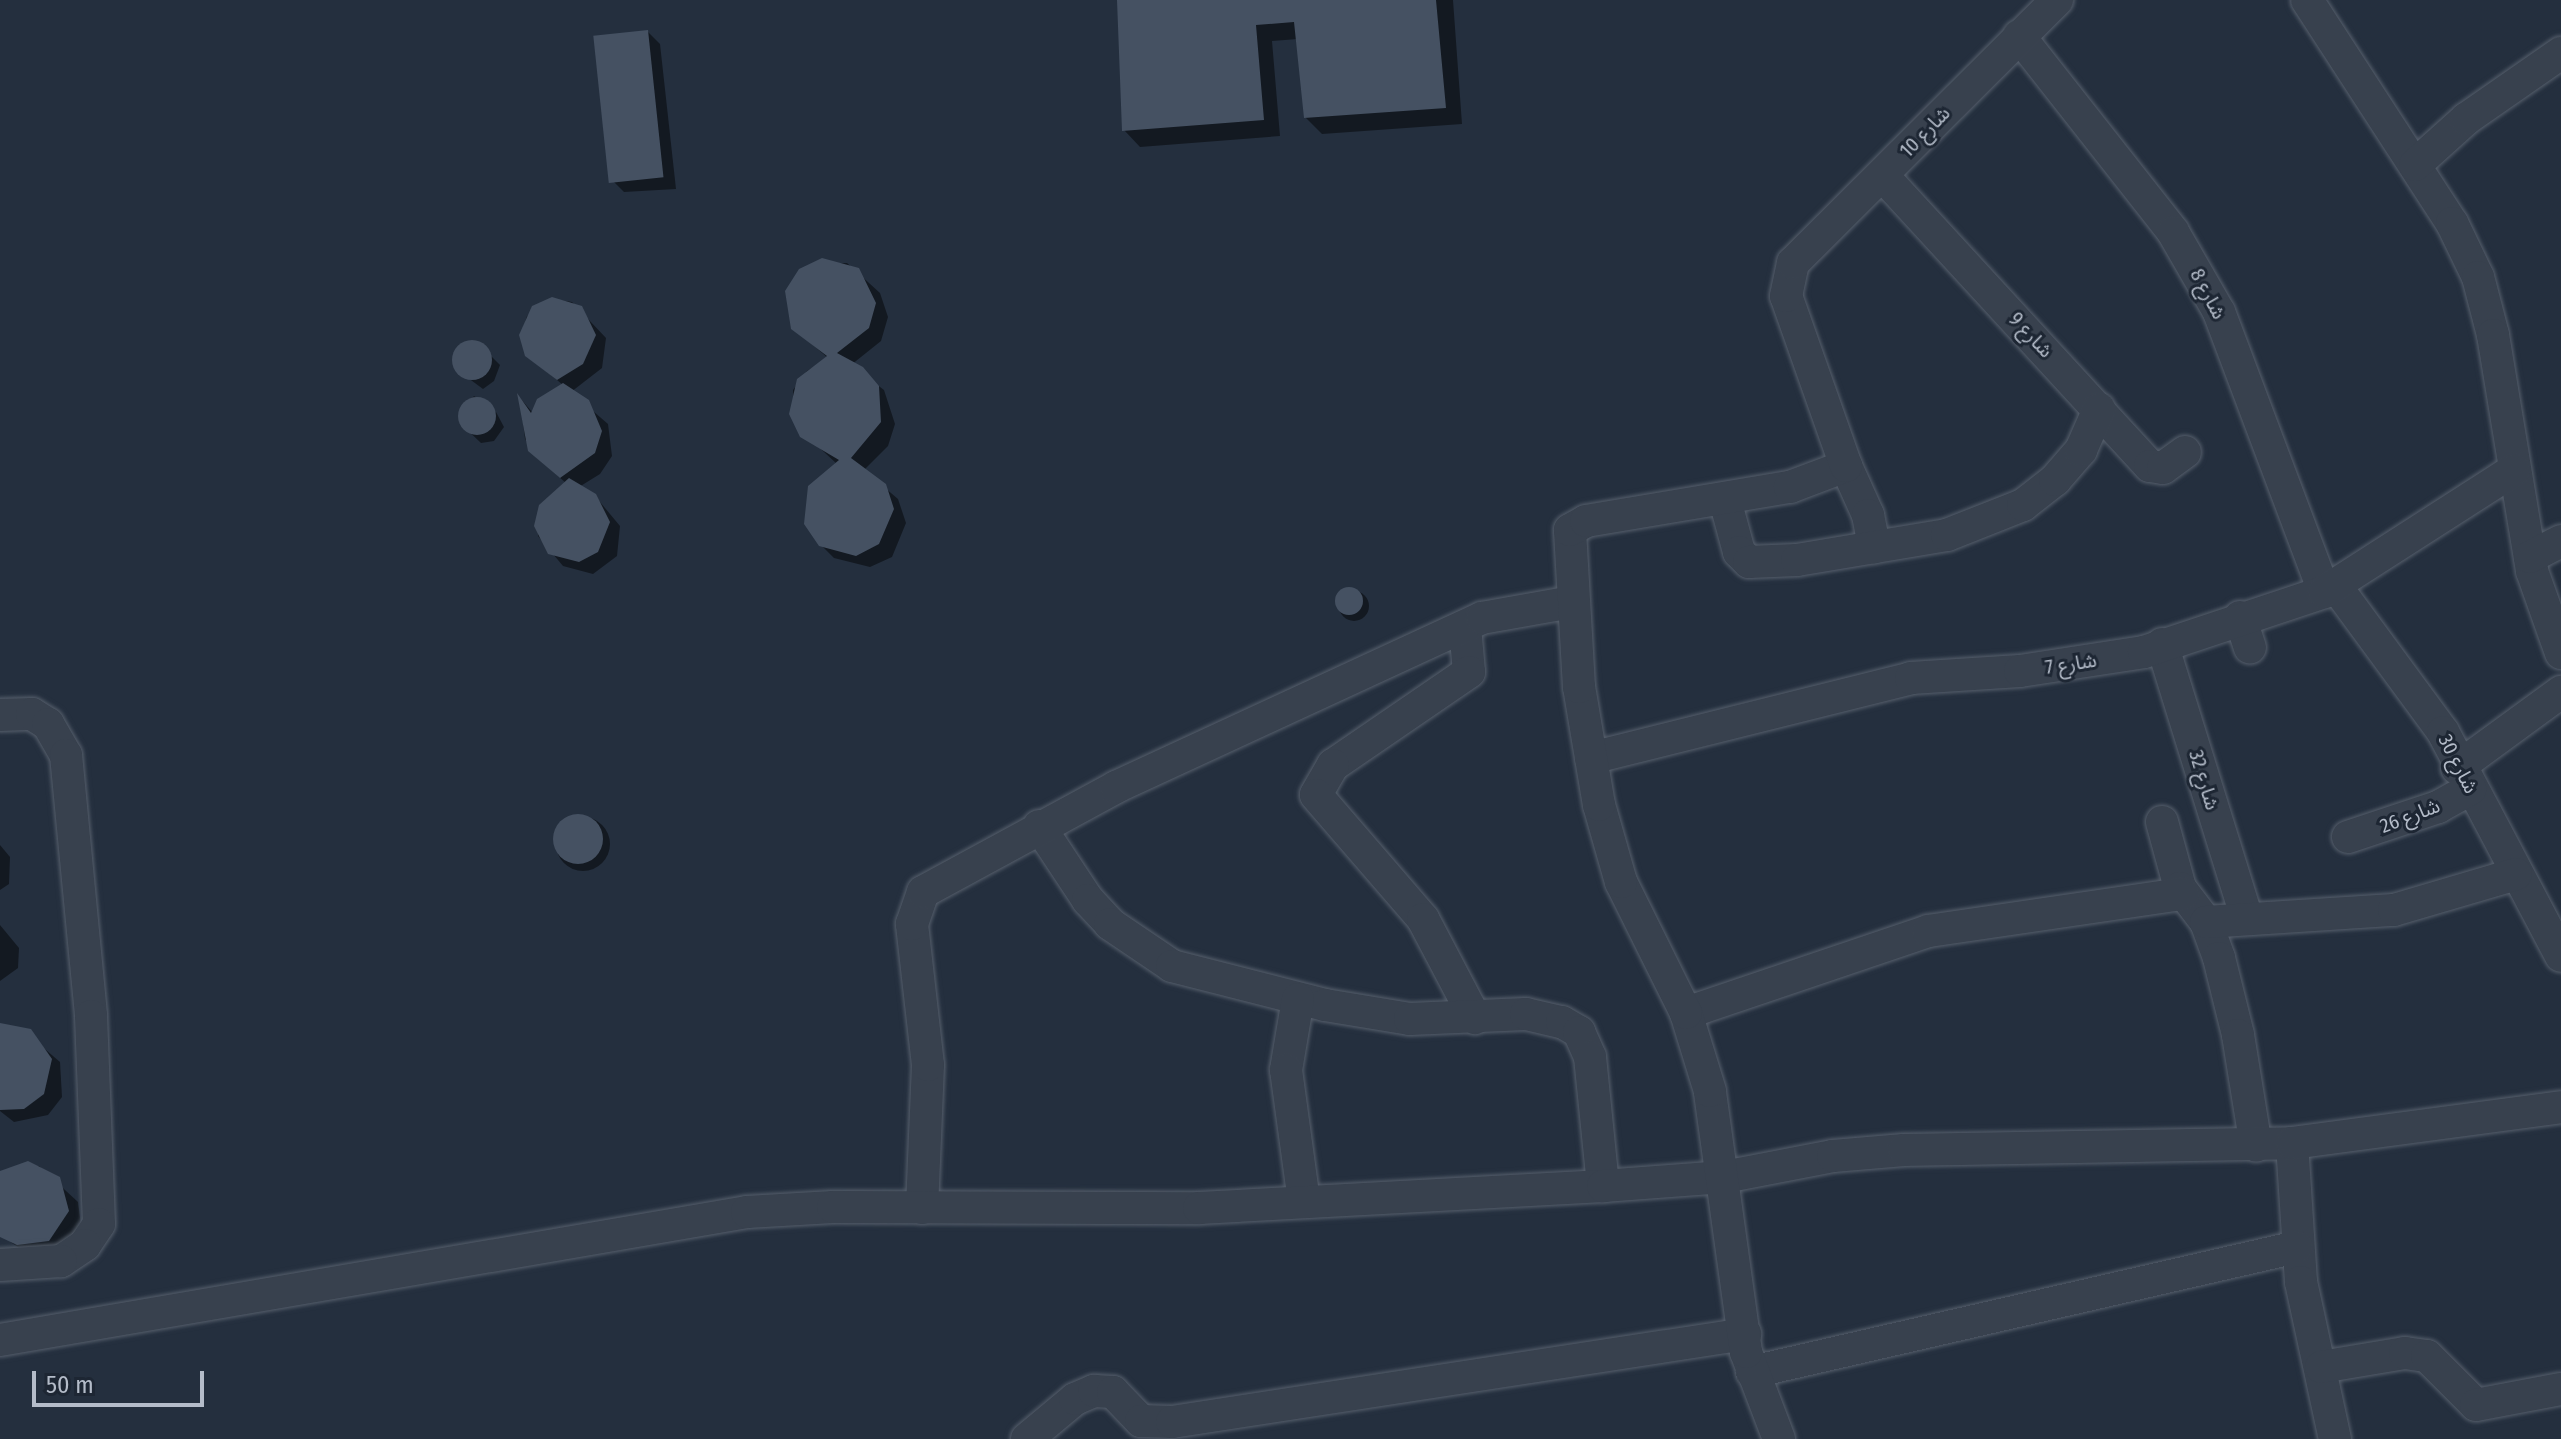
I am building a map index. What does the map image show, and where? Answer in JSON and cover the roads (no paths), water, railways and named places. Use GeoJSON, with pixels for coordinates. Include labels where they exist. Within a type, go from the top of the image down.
{"type":"FeatureCollection","features":[{"type":"Feature","properties":{"kind":"street","name":"شارع 10"},"geometry":{"type":"LineString","coordinates":[[1846,466],[1786,296],[1793,263],[2057,0]]}},
{"type":"Feature","properties":{"kind":"street"},"geometry":{"type":"LineString","coordinates":[[2311,1],[2415,165],[2478,277],[2493,335],[2530,557],[2546,623],[2561,653]]}},
{"type":"Feature","properties":{"kind":"street","name":"شارع 8"},"geometry":{"type":"LineString","coordinates":[[2019,36],[2173,232],[2219,312],[2330,589]]}},
{"type":"Feature","properties":{"kind":"street"},"geometry":{"type":"LineString","coordinates":[[2415,165],[2466,119],[2561,53]]}},
{"type":"Feature","properties":{"kind":"street","name":"شارع 9"},"geometry":{"type":"LineString","coordinates":[[1883,176],[2154,469],[2185,452]]}},
{"type":"Feature","properties":{"kind":"street"},"geometry":{"type":"LineString","coordinates":[[1725,500],[1739,552],[1749,562],[1797,560],[1947,535],[2023,505],[2081,450],[2099,409]]}},
{"type":"Feature","properties":{"kind":"street"},"geometry":{"type":"LineString","coordinates":[[1779,1439],[1752,1372],[1710,1091],[1686,1013],[1621,882],[1591,758],[1567,546],[1576,524],[1725,500],[1816,480],[1846,466],[1868,515],[1874,547]]}},
{"type":"Feature","properties":{"kind":"street","name":"شارع 7"},"geometry":{"type":"LineString","coordinates":[[1591,758],[1911,678],[2074,665],[2162,644],[2245,632],[2330,589],[2514,470]]}},
{"type":"Feature","properties":{"kind":"street"},"geometry":{"type":"LineString","coordinates":[[2530,557],[2561,541]]}},
{"type":"Feature","properties":{"kind":"street","name":"شارع 30"},"geometry":{"type":"LineString","coordinates":[[2330,589],[2443,732],[2464,778],[2561,956]]}},
{"type":"Feature","properties":{"kind":"street"},"geometry":{"type":"LineString","coordinates":[[922,1208],[928,1065],[914,973],[915,905],[935,883],[1039,826],[1465,627],[1506,610],[1572,602]]}},
{"type":"Feature","properties":{"kind":"street"},"geometry":{"type":"LineString","coordinates":[[1465,627],[1469,672],[1333,765],[1316,795],[1423,919],[1475,1018]]}},
{"type":"Feature","properties":{"kind":"street","name":"شارع 32"},"geometry":{"type":"LineString","coordinates":[[2162,644],[2246,916]]}},
{"type":"Feature","properties":{"kind":"street","name":"شارع 26"},"geometry":{"type":"LineString","coordinates":[[2348,837],[2438,807],[2464,778],[2561,692]]}},
{"type":"Feature","properties":{"kind":"street"},"geometry":{"type":"LineString","coordinates":[[0,715],[32,714],[48,724],[66,755],[91,1016],[99,1224],[85,1245],[61,1261],[0,1265]]}},
{"type":"Feature","properties":{"kind":"street"},"geometry":{"type":"LineString","coordinates":[[2162,822],[2183,894],[2206,922],[2238,1035],[2256,1146]]}},
{"type":"Feature","properties":{"kind":"street"},"geometry":{"type":"LineString","coordinates":[[1039,826],[1088,900],[1138,945],[1172,966],[1298,999],[1410,1019],[1526,1014],[1579,1032],[1590,1057],[1603,1186]]}},
{"type":"Feature","properties":{"kind":"street"},"geometry":{"type":"LineString","coordinates":[[2206,922],[2246,916],[2394,910],[2516,874]]}},
{"type":"Feature","properties":{"kind":"street"},"geometry":{"type":"LineString","coordinates":[[1686,1013],[1928,931],[2183,894]]}},
{"type":"Feature","properties":{"kind":"street"},"geometry":{"type":"LineString","coordinates":[[1298,999],[1286,1070],[1304,1201]]}},
{"type":"Feature","properties":{"kind":"street"},"geometry":{"type":"LineString","coordinates":[[0,1340],[689,1220],[833,1207],[1199,1208],[1603,1186],[1724,1177],[1833,1156],[1904,1150],[2256,1146],[2488,1121],[2561,1107]]}},
{"type":"Feature","properties":{"kind":"street"},"geometry":{"type":"LineString","coordinates":[[2292,1143],[2297,1247],[2335,1439]]}},
{"type":"Feature","properties":{"kind":"street"},"geometry":{"type":"LineString","coordinates":[[1752,1372],[2297,1247]]}},
{"type":"Feature","properties":{"kind":"street"},"geometry":{"type":"LineString","coordinates":[[1027,1439],[1075,1399],[1094,1391],[1113,1392],[1139,1430],[1172,1422],[1255,1425],[1324,1395],[1745,1334]]}},
{"type":"Feature","properties":{"kind":"street"},"geometry":{"type":"LineString","coordinates":[[2321,1367],[2405,1353],[2427,1356],[2476,1405],[2561,1389]]}}]}
